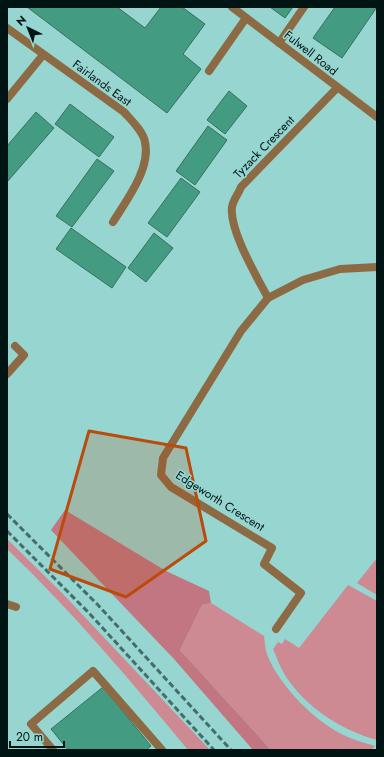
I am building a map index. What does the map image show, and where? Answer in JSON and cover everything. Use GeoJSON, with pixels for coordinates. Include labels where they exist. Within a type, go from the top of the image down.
{"type":"FeatureCollection","features":[{"type":"Feature","properties":{"kind":"street","name":"Fulwell Road"},"geometry":{"type":"LineString","coordinates":[[232,7],[377,117]]}},
{"type":"Feature","properties":{"kind":"street"},"geometry":{"type":"LineString","coordinates":[[279,43],[304,7]]}},
{"type":"Feature","properties":{"kind":"street"},"geometry":{"type":"LineString","coordinates":[[209,71],[246,18]]}},
{"type":"Feature","properties":{"kind":"street","name":"Fairlands East"},"geometry":{"type":"LineString","coordinates":[[7,28],[124,112],[138,128],[145,142],[144,163],[135,188],[113,222]]}},
{"type":"Feature","properties":{"kind":"street"},"geometry":{"type":"LineString","coordinates":[[7,99],[43,55]]}},
{"type":"Feature","properties":{"kind":"street","name":"Tyzack Crescent"},"geometry":{"type":"LineString","coordinates":[[268,298],[242,249],[235,226],[232,207],[241,187],[337,88]]}},
{"type":"Feature","properties":{"kind":"street"},"geometry":{"type":"LineString","coordinates":[[268,298],[303,280],[340,269],[377,267]]}},
{"type":"Feature","properties":{"kind":"street","name":"Edgeworth Crescent"},"geometry":{"type":"LineString","coordinates":[[268,298],[241,331],[163,458],[161,475],[171,487],[272,548],[264,564],[301,592],[276,629]]}},
{"type":"Feature","properties":{"kind":"street"},"geometry":{"type":"LineString","coordinates":[[7,374],[24,355],[15,346]]}},
{"type":"Feature","properties":{"kind":"street"},"geometry":{"type":"LineString","coordinates":[[7,604],[16,607]]}},
{"type":"Feature","properties":{"kind":"street"},"geometry":{"type":"LineString","coordinates":[[53,750],[31,724],[93,671],[162,750]]}},
{"type":"Feature","properties":{"kind":"highlighted area"},"geometry":{"type":"Polygon","coordinates":[[[89,431],[186,448],[206,541],[126,597],[50,569],[89,431]]]}},
{"type":"Feature","properties":{"kind":"shaded area"},"geometry":{"type":"Polygon","coordinates":[[[65,510],[166,571],[209,591],[211,603],[202,605],[180,650],[271,750],[253,750],[174,659],[51,530],[65,510]]]}},
{"type":"Feature","properties":{"kind":"shaded area"},"geometry":{"type":"Polygon","coordinates":[[[7,539],[63,594],[210,750],[188,750],[123,672],[78,622],[7,549],[7,539]]]}},
{"type":"Feature","properties":{"kind":"shaded area"},"geometry":{"type":"Polygon","coordinates":[[[377,558],[377,595],[357,583],[377,558]]]}},
{"type":"Feature","properties":{"kind":"shaded area"},"geometry":{"type":"Polygon","coordinates":[[[348,585],[377,601],[377,740],[350,730],[325,716],[313,707],[293,687],[280,666],[273,649],[278,642],[282,644],[285,639],[299,648],[348,585]]]}},
{"type":"Feature","properties":{"kind":"shaded area"},"geometry":{"type":"Polygon","coordinates":[[[211,603],[264,636],[265,648],[272,666],[300,703],[312,714],[336,731],[375,746],[371,750],[271,750],[180,650],[202,605],[211,603]]]}},
{"type":"Feature","properties":{"kind":"building"},"geometry":{"type":"Polygon","coordinates":[[[27,7],[117,7],[145,28],[161,7],[182,7],[205,24],[183,54],[201,69],[167,113],[27,7]]]}},
{"type":"Feature","properties":{"kind":"building"},"geometry":{"type":"Polygon","coordinates":[[[270,7],[293,7],[285,18],[270,7]]]}},
{"type":"Feature","properties":{"kind":"building"},"geometry":{"type":"Polygon","coordinates":[[[335,7],[377,7],[342,58],[313,38],[335,7]]]}},
{"type":"Feature","properties":{"kind":"building"},"geometry":{"type":"Polygon","coordinates":[[[229,91],[247,106],[225,134],[207,120],[229,91]]]}},
{"type":"Feature","properties":{"kind":"building"},"geometry":{"type":"Polygon","coordinates":[[[70,104],[114,137],[99,157],[55,124],[70,104]]]}},
{"type":"Feature","properties":{"kind":"building"},"geometry":{"type":"Polygon","coordinates":[[[36,112],[54,128],[7,182],[7,146],[36,112]]]}},
{"type":"Feature","properties":{"kind":"building"},"geometry":{"type":"Polygon","coordinates":[[[208,126],[227,140],[195,185],[176,171],[208,126]]]}},
{"type":"Feature","properties":{"kind":"building"},"geometry":{"type":"Polygon","coordinates":[[[97,159],[114,171],[72,227],[56,216],[97,159]]]}},
{"type":"Feature","properties":{"kind":"building"},"geometry":{"type":"Polygon","coordinates":[[[181,178],[200,192],[167,237],[148,223],[181,178]]]}},
{"type":"Feature","properties":{"kind":"building"},"geometry":{"type":"Polygon","coordinates":[[[71,228],[126,267],[112,288],[56,249],[71,228]]]}},
{"type":"Feature","properties":{"kind":"building"},"geometry":{"type":"Polygon","coordinates":[[[154,233],[173,248],[146,282],[128,268],[154,233]]]}},
{"type":"Feature","properties":{"kind":"building"},"geometry":{"type":"Polygon","coordinates":[[[103,687],[151,746],[146,750],[68,750],[51,729],[103,687]]]}},
{"type":"Feature","properties":{"kind":"railway"},"geometry":{"type":"LineString","coordinates":[[7,514],[98,605],[231,750]]}},
{"type":"Feature","properties":{"kind":"railway"},"geometry":{"type":"LineString","coordinates":[[7,531],[89,613],[214,750]]}}]}
